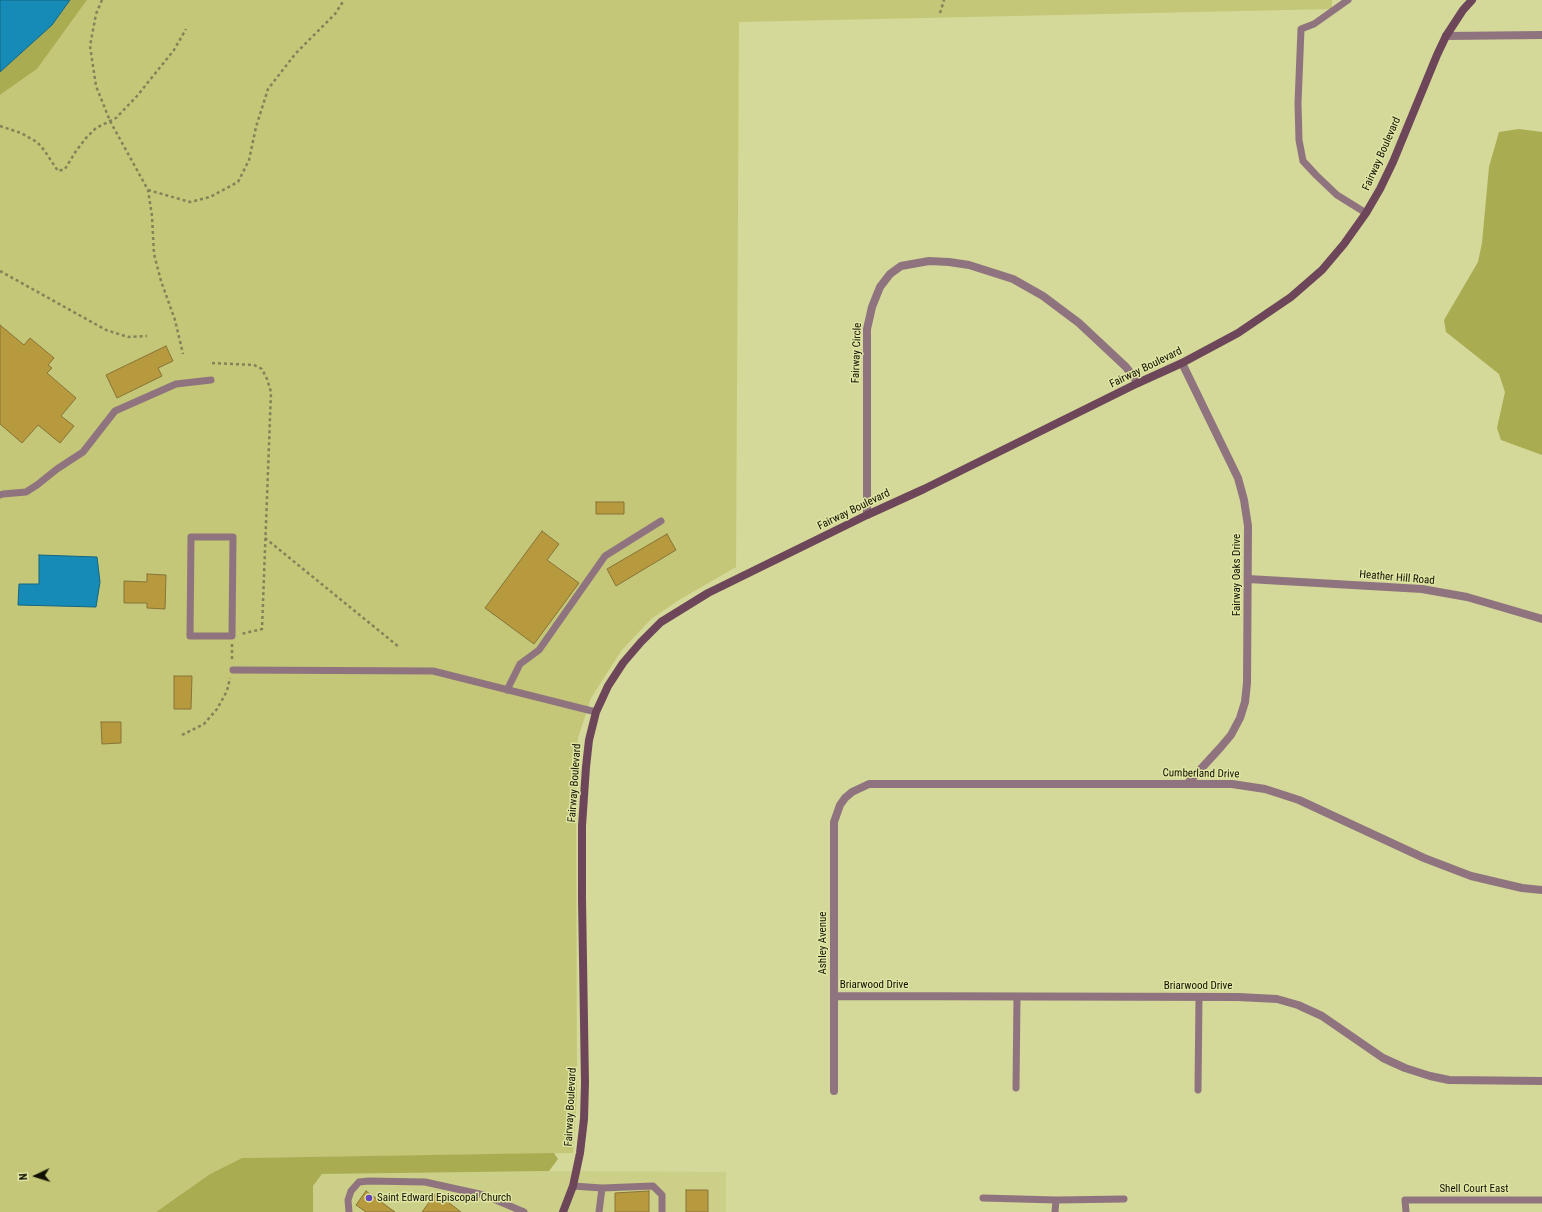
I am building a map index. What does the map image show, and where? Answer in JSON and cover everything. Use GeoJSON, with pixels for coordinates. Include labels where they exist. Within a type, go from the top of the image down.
{"type":"FeatureCollection","features":[{"type":"Feature","properties":{"kind":"street","name":"Fairway Boulevard"},"geometry":{"type":"LineString","coordinates":[[564,1212],[573,1186],[580,1153],[584,1119],[585,1083],[582,899],[583,811],[586,767],[589,740],[596,712],[608,686],[623,663],[661,622],[718,588],[867,515],[924,489],[1138,383],[1182,363],[1238,334],[1291,297],[1322,270],[1344,244],[1366,213],[1393,162],[1429,71],[1446,36],[1472,0]]}},
{"type":"Feature","properties":{"kind":"street"},"geometry":{"type":"LineString","coordinates":[[1446,36],[1542,35]]}},
{"type":"Feature","properties":{"kind":"street","name":"Fairway Circle"},"geometry":{"type":"LineString","coordinates":[[867,515],[867,329],[872,308],[880,287],[890,274],[901,266],[930,261],[949,262],[969,265],[1013,279],[1043,296],[1079,323],[1126,367],[1138,383]]}},
{"type":"Feature","properties":{"kind":"street","name":"Fairway Oaks Drive"},"geometry":{"type":"LineString","coordinates":[[1182,363],[1238,478],[1244,500],[1248,526],[1247,683],[1244,702],[1240,718],[1220,748],[1188,783]]}},
{"type":"Feature","properties":{"kind":"street","name":"Heather Hill Road"},"geometry":{"type":"LineString","coordinates":[[1248,579],[1422,589],[1467,597],[1542,618]]}},
{"type":"Feature","properties":{"kind":"street","name":"Cumberland Drive"},"geometry":{"type":"LineString","coordinates":[[845,798],[860,787],[879,783],[1232,784],[1265,789],[1299,800],[1424,858],[1471,876],[1522,888],[1542,890]]}},
{"type":"Feature","properties":{"kind":"street","name":"Ashley Avenue"},"geometry":{"type":"LineString","coordinates":[[834,1092],[834,831],[836,814],[845,798]]}},
{"type":"Feature","properties":{"kind":"street","name":"Briarwood Drive"},"geometry":{"type":"LineString","coordinates":[[834,996],[1253,997],[1277,1000],[1298,1005],[1322,1016],[1383,1058],[1405,1068],[1430,1076],[1449,1080],[1469,1081],[1542,1081]]}},
{"type":"Feature","properties":{"kind":"lane"},"geometry":{"type":"LineString","coordinates":[[1348,0],[1314,24],[1301,29],[1298,103],[1299,140],[1303,161],[1336,195],[1366,213]]}},
{"type":"Feature","properties":{"kind":"lane"},"geometry":{"type":"LineString","coordinates":[[0,495],[26,492],[83,452],[115,411],[176,384],[210,380]]}},
{"type":"Feature","properties":{"kind":"lane"},"geometry":{"type":"LineString","coordinates":[[507,690],[520,664],[539,650],[605,556],[661,521]]}},
{"type":"Feature","properties":{"kind":"lane"},"geometry":{"type":"LineString","coordinates":[[191,537],[233,537],[232,636],[190,636],[191,537]]}},
{"type":"Feature","properties":{"kind":"lane"},"geometry":{"type":"LineString","coordinates":[[232,670],[433,671],[596,712]]}},
{"type":"Feature","properties":{"kind":"lane"},"geometry":{"type":"LineString","coordinates":[[1016,1088],[1017,997]]}},
{"type":"Feature","properties":{"kind":"lane"},"geometry":{"type":"LineString","coordinates":[[1198,1090],[1199,997]]}},
{"type":"Feature","properties":{"kind":"lane"},"geometry":{"type":"LineString","coordinates":[[349,1212],[348,1200],[351,1191],[360,1182],[368,1181],[424,1182],[484,1195],[524,1212]]}},
{"type":"Feature","properties":{"kind":"lane"},"geometry":{"type":"LineString","coordinates":[[573,1186],[602,1188],[653,1186],[662,1195],[662,1212]]}},
{"type":"Feature","properties":{"kind":"lane"},"geometry":{"type":"LineString","coordinates":[[599,1212],[602,1188]]}},
{"type":"Feature","properties":{"kind":"lane"},"geometry":{"type":"LineString","coordinates":[[983,1198],[1056,1200],[1124,1199]]}},
{"type":"Feature","properties":{"kind":"lane"},"geometry":{"type":"LineString","coordinates":[[1055,1212],[1056,1200]]}},
{"type":"Feature","properties":{"kind":"lane","name":"Shell Court East"},"geometry":{"type":"LineString","coordinates":[[1406,1212],[1406,1200],[1542,1200]]}},
{"type":"Feature","properties":{"kind":"path"},"geometry":{"type":"LineString","coordinates":[[102,0],[96,14],[90,46],[96,86],[110,121],[148,190],[152,216],[154,254],[161,280],[175,320],[183,354]]}},
{"type":"Feature","properties":{"kind":"path"},"geometry":{"type":"LineString","coordinates":[[148,190],[190,202],[210,197],[238,182],[249,160],[256,127],[268,89],[296,53],[335,14],[344,0]]}},
{"type":"Feature","properties":{"kind":"path"},"geometry":{"type":"LineString","coordinates":[[940,13],[944,0]]}},
{"type":"Feature","properties":{"kind":"path"},"geometry":{"type":"LineString","coordinates":[[0,126],[21,133],[37,142],[58,171],[65,169],[86,138],[96,128],[116,118],[132,101],[174,50],[186,29]]}},
{"type":"Feature","properties":{"kind":"path"},"geometry":{"type":"LineString","coordinates":[[0,271],[106,330],[128,337],[147,336]]}},
{"type":"Feature","properties":{"kind":"path"},"geometry":{"type":"LineString","coordinates":[[182,735],[204,724],[217,709],[227,691],[232,670],[232,636],[262,629],[264,538],[271,392],[262,369],[254,365],[212,363]]}},
{"type":"Feature","properties":{"kind":"path"},"geometry":{"type":"LineString","coordinates":[[264,538],[399,647]]}},
{"type":"Feature","properties":{"kind":"shaded area"},"geometry":{"type":"Polygon","coordinates":[[[70,0],[87,0],[37,69],[0,95],[0,72],[52,25],[70,0]]]}},
{"type":"Feature","properties":{"kind":"shaded area"},"geometry":{"type":"Polygon","coordinates":[[[87,0],[1332,0],[1332,9],[739,22],[736,567],[679,600],[651,619],[621,651],[591,698],[578,738],[576,794],[577,1095],[573,1153],[242,1158],[210,1174],[156,1212],[0,1212],[0,95],[37,69],[87,0]]]}},
{"type":"Feature","properties":{"kind":"shaded area"},"geometry":{"type":"Polygon","coordinates":[[[1519,129],[1542,132],[1542,455],[1501,440],[1497,428],[1505,392],[1499,374],[1446,332],[1444,320],[1478,262],[1482,243],[1489,167],[1499,132],[1519,129]]]}},
{"type":"Feature","properties":{"kind":"shaded area"},"geometry":{"type":"Polygon","coordinates":[[[554,1153],[558,1159],[549,1171],[322,1174],[313,1186],[313,1212],[156,1212],[210,1174],[242,1158],[554,1153]]]}},
{"type":"Feature","properties":{"kind":"shaded area"},"geometry":{"type":"Polygon","coordinates":[[[549,1171],[726,1172],[726,1212],[313,1212],[313,1186],[322,1174],[549,1171]]]}},
{"type":"Feature","properties":{"kind":"water"},"geometry":{"type":"Polygon","coordinates":[[[0,0],[70,0],[52,25],[0,72],[0,0]]]}},
{"type":"Feature","properties":{"kind":"water"},"geometry":{"type":"Polygon","coordinates":[[[39,555],[97,557],[100,582],[96,607],[18,605],[19,584],[39,584],[39,555]]]}},
{"type":"Feature","properties":{"kind":"building"},"geometry":{"type":"Polygon","coordinates":[[[0,325],[24,345],[30,338],[54,358],[48,365],[52,368],[47,373],[76,398],[61,416],[74,426],[60,443],[38,425],[22,443],[0,424],[0,325]]]}},
{"type":"Feature","properties":{"kind":"building"},"geometry":{"type":"Polygon","coordinates":[[[166,346],[173,361],[158,368],[162,376],[117,398],[106,375],[166,346]]]}},
{"type":"Feature","properties":{"kind":"building"},"geometry":{"type":"Polygon","coordinates":[[[596,502],[624,502],[624,514],[596,514],[596,502]]]}},
{"type":"Feature","properties":{"kind":"building"},"geometry":{"type":"Polygon","coordinates":[[[542,531],[559,544],[547,560],[579,583],[534,644],[485,608],[542,531]]]}},
{"type":"Feature","properties":{"kind":"building"},"geometry":{"type":"Polygon","coordinates":[[[667,534],[676,550],[616,586],[607,569],[667,534]]]}},
{"type":"Feature","properties":{"kind":"building"},"geometry":{"type":"Polygon","coordinates":[[[147,574],[166,575],[165,609],[147,608],[147,603],[124,603],[124,581],[147,582],[147,574]]]}},
{"type":"Feature","properties":{"kind":"building"},"geometry":{"type":"Polygon","coordinates":[[[174,676],[192,676],[191,709],[174,709],[174,676]]]}},
{"type":"Feature","properties":{"kind":"building"},"geometry":{"type":"Polygon","coordinates":[[[101,722],[121,722],[121,743],[102,744],[101,722]]]}},
{"type":"Feature","properties":{"kind":"building"},"geometry":{"type":"Polygon","coordinates":[[[686,1190],[708,1190],[708,1212],[686,1212],[686,1190]]]}},
{"type":"Feature","properties":{"kind":"building","name":"Saint Edward Episcopal Church"},"geometry":{"type":"Polygon","coordinates":[[[366,1191],[395,1212],[366,1212],[356,1205],[366,1191]]]}},
{"type":"Feature","properties":{"kind":"building"},"geometry":{"type":"Polygon","coordinates":[[[649,1191],[649,1212],[615,1212],[615,1193],[649,1191]]]}},
{"type":"Feature","properties":{"kind":"building","name":"Saint Edward Episcopal Church"},"geometry":{"type":"Polygon","coordinates":[[[436,1193],[461,1212],[422,1212],[436,1193]]]}},
{"type":"Feature","properties":{"kind":"place","name":"Saint Edward Episcopal Church"},"geometry":{"type":"Point","coordinates":[369,1198]}}]}
